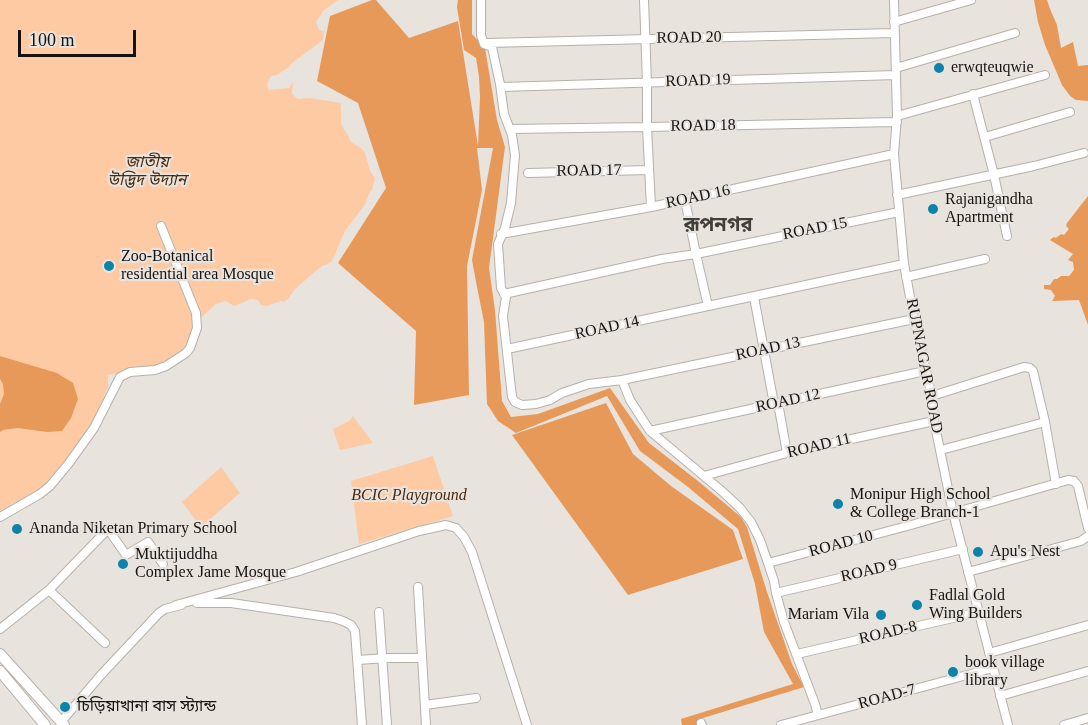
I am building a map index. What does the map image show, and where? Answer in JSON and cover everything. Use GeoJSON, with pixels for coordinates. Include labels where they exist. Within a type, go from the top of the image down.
{"type":"FeatureCollection","features":[{"type":"Feature","properties":{"kind":"main road"},"geometry":{"type":"LineString","coordinates":[[0,654],[61,724]]}},
{"type":"Feature","properties":{"kind":"main road"},"geometry":{"type":"LineString","coordinates":[[0,671],[45,725]]}},
{"type":"Feature","properties":{"kind":"street"},"geometry":{"type":"LineString","coordinates":[[481,0],[481,35],[484,44],[492,47],[501,87],[504,114],[510,129],[515,155],[511,203],[505,228],[498,244],[501,288],[506,297],[503,316],[507,349]]}},
{"type":"Feature","properties":{"kind":"street"},"geometry":{"type":"LineString","coordinates":[[644,0],[651,207]]}},
{"type":"Feature","properties":{"kind":"street","name":"RUPNAGAR ROAD"},"geometry":{"type":"LineString","coordinates":[[894,0],[897,119],[894,154],[906,277],[932,396],[934,421],[953,513],[1008,725]]}},
{"type":"Feature","properties":{"kind":"street"},"geometry":{"type":"LineString","coordinates":[[894,22],[971,0]]}},
{"type":"Feature","properties":{"kind":"street","name":"ROAD 20"},"geometry":{"type":"LineString","coordinates":[[484,44],[894,33]]}},
{"type":"Feature","properties":{"kind":"street","name":"ROAD 19"},"geometry":{"type":"LineString","coordinates":[[501,87],[896,72],[1015,33]]}},
{"type":"Feature","properties":{"kind":"street","name":"ROAD 18"},"geometry":{"type":"LineString","coordinates":[[510,129],[647,128],[897,119],[973,94],[1046,75]]}},
{"type":"Feature","properties":{"kind":"street"},"geometry":{"type":"LineString","coordinates":[[973,94],[1007,236]]}},
{"type":"Feature","properties":{"kind":"street"},"geometry":{"type":"LineString","coordinates":[[985,137],[1070,112]]}},
{"type":"Feature","properties":{"kind":"street"},"geometry":{"type":"LineString","coordinates":[[897,195],[1084,153]]}},
{"type":"Feature","properties":{"kind":"street","name":"ROAD 16"},"geometry":{"type":"LineString","coordinates":[[501,234],[651,207],[894,154]]}},
{"type":"Feature","properties":{"kind":"street","name":"ROAD 17"},"geometry":{"type":"LineString","coordinates":[[528,172],[649,170]]}},
{"type":"Feature","properties":{"kind":"street"},"geometry":{"type":"LineString","coordinates":[[685,200],[708,306]]}},
{"type":"Feature","properties":{"kind":"street","name":"ROAD 15"},"geometry":{"type":"LineString","coordinates":[[504,294],[662,259],[899,212]]}},
{"type":"Feature","properties":{"kind":"street"},"geometry":{"type":"LineString","coordinates":[[0,517],[50,486],[94,428],[120,377],[130,372],[155,370],[166,366],[190,348],[197,328],[196,314],[161,226]]}},
{"type":"Feature","properties":{"kind":"street"},"geometry":{"type":"LineString","coordinates":[[906,277],[985,259]]}},
{"type":"Feature","properties":{"kind":"street"},"geometry":{"type":"LineString","coordinates":[[787,453],[754,297],[904,264]]}},
{"type":"Feature","properties":{"kind":"street","name":"ROAD 14"},"geometry":{"type":"LineString","coordinates":[[507,349],[754,297]]}},
{"type":"Feature","properties":{"kind":"street","name":"ROAD 13"},"geometry":{"type":"LineString","coordinates":[[507,349],[512,397],[515,402],[522,405],[536,404],[589,384],[622,380],[914,319]]}},
{"type":"Feature","properties":{"kind":"street"},"geometry":{"type":"LineString","coordinates":[[932,396],[1024,367],[1030,368],[1033,371],[1045,422],[1056,484],[1068,480],[1074,481],[1078,486],[1088,528]]}},
{"type":"Feature","properties":{"kind":"street","name":"ROAD 12"},"geometry":{"type":"LineString","coordinates":[[650,431],[925,371]]}},
{"type":"Feature","properties":{"kind":"street"},"geometry":{"type":"LineString","coordinates":[[622,380],[630,400],[650,431],[740,507],[751,522],[760,540],[774,581],[784,622],[825,725]]}},
{"type":"Feature","properties":{"kind":"street","name":"ROAD 11"},"geometry":{"type":"LineString","coordinates":[[705,476],[787,453],[934,421]]}},
{"type":"Feature","properties":{"kind":"street"},"geometry":{"type":"LineString","coordinates":[[941,450],[1045,422]]}},
{"type":"Feature","properties":{"kind":"street","name":"ROAD 10"},"geometry":{"type":"LineString","coordinates":[[768,563],[1056,484]]}},
{"type":"Feature","properties":{"kind":"street"},"geometry":{"type":"LineString","coordinates":[[61,724],[100,676],[159,613],[176,605],[296,572],[419,531],[446,525],[456,528],[472,552],[527,725]]}},
{"type":"Feature","properties":{"kind":"street"},"geometry":{"type":"LineString","coordinates":[[0,629],[50,590],[108,529],[126,555],[147,542],[163,564]]}},
{"type":"Feature","properties":{"kind":"street"},"geometry":{"type":"LineString","coordinates":[[968,572],[1084,538]]}},
{"type":"Feature","properties":{"kind":"street","name":"ROAD 9"},"geometry":{"type":"LineString","coordinates":[[776,593],[963,549]]}},
{"type":"Feature","properties":{"kind":"street"},"geometry":{"type":"LineString","coordinates":[[418,587],[426,725]]}},
{"type":"Feature","properties":{"kind":"street"},"geometry":{"type":"LineString","coordinates":[[50,590],[105,643]]}},
{"type":"Feature","properties":{"kind":"street"},"geometry":{"type":"LineString","coordinates":[[176,605],[231,603],[343,621],[351,625],[355,631],[362,725]]}},
{"type":"Feature","properties":{"kind":"street"},"geometry":{"type":"LineString","coordinates":[[379,612],[387,725]]}},
{"type":"Feature","properties":{"kind":"street","name":"ROAD-8"},"geometry":{"type":"LineString","coordinates":[[797,654],[979,612]]}},
{"type":"Feature","properties":{"kind":"street"},"geometry":{"type":"LineString","coordinates":[[989,653],[1088,625]]}},
{"type":"Feature","properties":{"kind":"street"},"geometry":{"type":"LineString","coordinates":[[357,660],[422,658]]}},
{"type":"Feature","properties":{"kind":"street","name":"ROAD-7"},"geometry":{"type":"LineString","coordinates":[[781,725],[993,668]]}},
{"type":"Feature","properties":{"kind":"street"},"geometry":{"type":"LineString","coordinates":[[1000,696],[1088,671]]}},
{"type":"Feature","properties":{"kind":"street"},"geometry":{"type":"LineString","coordinates":[[425,705],[476,698]]}},
{"type":"Feature","properties":{"kind":"street"},"geometry":{"type":"LineString","coordinates":[[1064,725],[1088,718]]}},
{"type":"Feature","properties":{"kind":"green space","name":"জাতীয় উদ্ভিদ উদ্যান"},"geometry":{"type":"Polygon","coordinates":[[[0,0],[338,0],[324,10],[316,22],[319,30],[324,31],[323,40],[289,67],[271,76],[267,84],[269,90],[289,88],[293,82],[292,94],[298,99],[310,98],[341,103],[341,124],[350,141],[365,153],[370,171],[375,178],[366,203],[345,231],[332,261],[318,269],[284,302],[267,306],[261,305],[258,300],[251,299],[234,306],[226,301],[216,304],[194,324],[189,342],[184,350],[175,357],[155,367],[108,375],[108,387],[93,424],[69,458],[63,462],[62,468],[46,486],[30,497],[0,511],[0,0]]]}},
{"type":"Feature","properties":{"kind":"green space"},"geometry":{"type":"Polygon","coordinates":[[[353,416],[373,443],[340,450],[333,429],[349,421],[353,416]]]}},
{"type":"Feature","properties":{"kind":"green space","name":"BCIC Playground"},"geometry":{"type":"Polygon","coordinates":[[[433,456],[453,516],[359,544],[351,481],[433,456]]]}},
{"type":"Feature","properties":{"kind":"green space"},"geometry":{"type":"Polygon","coordinates":[[[221,467],[240,493],[201,527],[182,502],[221,467]]]}},
{"type":"Feature","properties":{"kind":"shaded area"},"geometry":{"type":"Polygon","coordinates":[[[376,0],[409,38],[458,21],[478,146],[479,77],[476,58],[464,50],[457,7],[458,0],[472,0],[472,34],[485,48],[497,120],[505,147],[489,268],[495,310],[502,401],[511,417],[538,414],[610,388],[649,443],[741,517],[747,527],[792,664],[804,687],[703,718],[696,725],[682,725],[681,719],[793,684],[764,632],[755,584],[738,529],[640,451],[607,396],[516,433],[498,421],[487,404],[484,322],[472,260],[493,148],[477,148],[482,190],[467,266],[469,395],[414,405],[416,331],[338,263],[386,188],[358,103],[317,81],[330,16],[376,0]]]}},
{"type":"Feature","properties":{"kind":"shaded area"},"geometry":{"type":"Polygon","coordinates":[[[1034,0],[1047,0],[1057,25],[1061,48],[1073,42],[1078,66],[1088,65],[1088,101],[1076,100],[1062,85],[1045,45],[1034,0]]]}},
{"type":"Feature","properties":{"kind":"shaded area"},"geometry":{"type":"Polygon","coordinates":[[[1088,196],[1088,325],[1079,300],[1052,301],[1055,296],[1051,290],[1044,289],[1044,285],[1050,285],[1054,279],[1061,276],[1069,276],[1074,270],[1073,262],[1068,260],[1073,254],[1050,240],[1061,234],[1064,235],[1069,229],[1066,226],[1067,223],[1088,196]]]}},
{"type":"Feature","properties":{"kind":"shaded area"},"geometry":{"type":"Polygon","coordinates":[[[0,356],[57,373],[73,383],[78,399],[71,418],[62,431],[47,432],[18,428],[0,432],[0,404],[4,394],[0,379],[0,356]]]}},
{"type":"Feature","properties":{"kind":"shaded area"},"geometry":{"type":"Polygon","coordinates":[[[606,403],[633,454],[671,486],[733,530],[743,559],[628,595],[512,435],[606,403]]]}},
{"type":"Feature","properties":{"kind":"place","name":"erwqteuqwie"},"geometry":{"type":"Point","coordinates":[939,68]}},
{"type":"Feature","properties":{"kind":"place","name":"Rajanigandha Apartment"},"geometry":{"type":"Point","coordinates":[933,209]}},
{"type":"Feature","properties":{"kind":"place","name":"Zoo-Botanical residential area Mosque"},"geometry":{"type":"Point","coordinates":[109,266]}},
{"type":"Feature","properties":{"kind":"place","name":"Monipur High School & College Branch-1"},"geometry":{"type":"Point","coordinates":[838,504]}},
{"type":"Feature","properties":{"kind":"place","name":"Ananda Niketan Primary School"},"geometry":{"type":"Point","coordinates":[17,529]}},
{"type":"Feature","properties":{"kind":"place","name":"Apu's Nest"},"geometry":{"type":"Point","coordinates":[978,552]}},
{"type":"Feature","properties":{"kind":"place","name":"Muktijuddha Complex Jame Mosque"},"geometry":{"type":"Point","coordinates":[123,564]}},
{"type":"Feature","properties":{"kind":"place","name":"Fadlal Gold Wing Builders"},"geometry":{"type":"Point","coordinates":[917,605]}},
{"type":"Feature","properties":{"kind":"place","name":"Mariam Vila"},"geometry":{"type":"Point","coordinates":[881,615]}},
{"type":"Feature","properties":{"kind":"place","name":"book village library"},"geometry":{"type":"Point","coordinates":[953,672]}},
{"type":"Feature","properties":{"kind":"place","name":"চিড়িয়াখানা বাস স্ট্যান্ড"},"geometry":{"type":"Point","coordinates":[65,707]}},
{"type":"Feature","properties":{"kind":"district","name":"রূপনগর"},"geometry":{"type":"Point","coordinates":[718,226]}}]}
